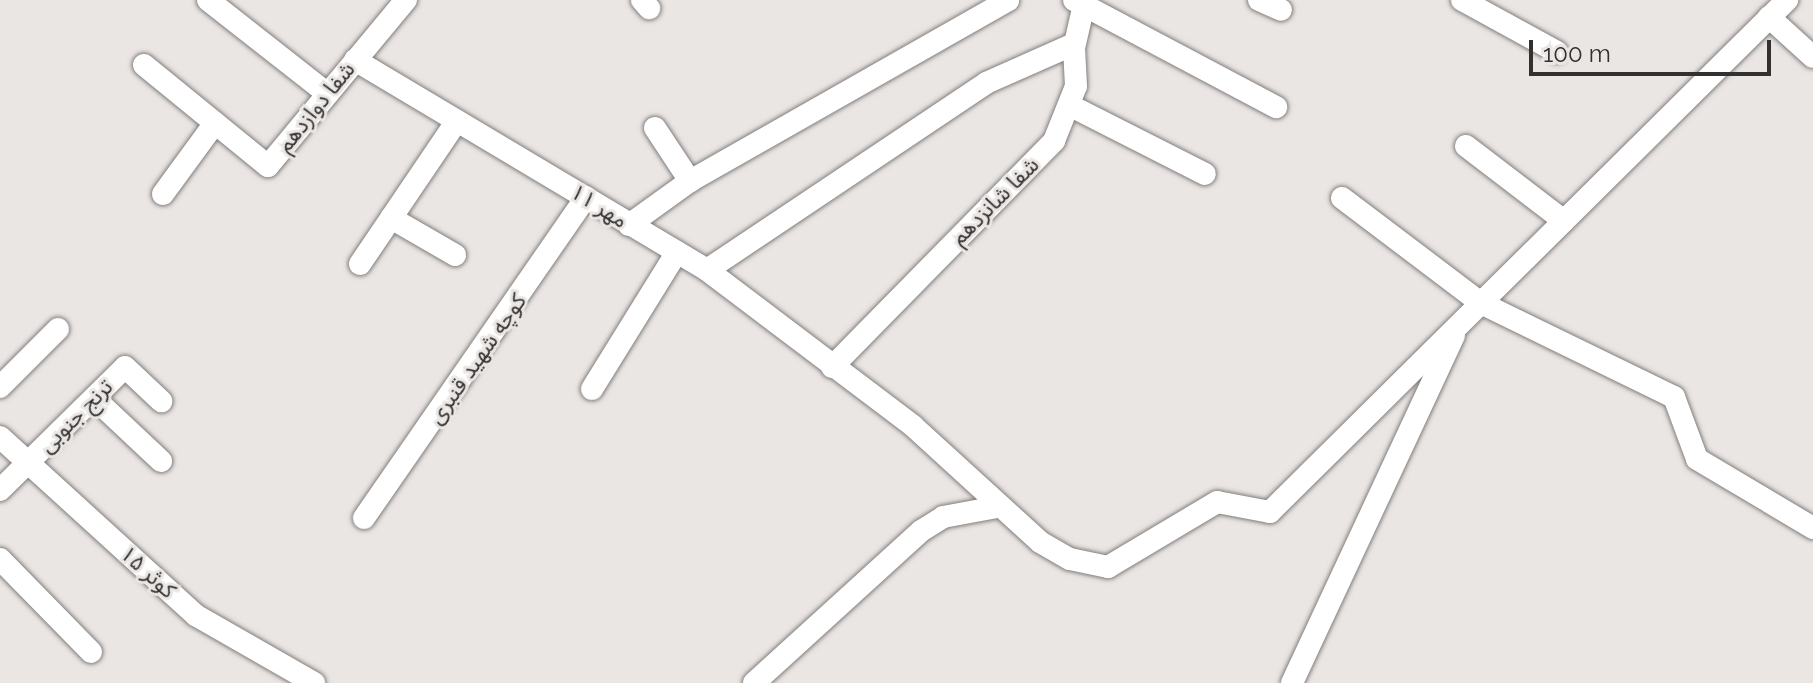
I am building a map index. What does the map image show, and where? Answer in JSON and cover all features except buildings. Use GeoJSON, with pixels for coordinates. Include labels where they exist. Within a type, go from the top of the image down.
{"type":"FeatureCollection","features":[{"type":"Feature","properties":{"kind":"street"},"geometry":{"type":"LineString","coordinates":[[208,0],[328,94]]}},
{"type":"Feature","properties":{"kind":"street","name":"شفا دوازدهم"},"geometry":{"type":"LineString","coordinates":[[144,65],[268,166],[406,0]]}},
{"type":"Feature","properties":{"kind":"street"},"geometry":{"type":"LineString","coordinates":[[629,225],[690,181],[1008,0]]}},
{"type":"Feature","properties":{"kind":"street"},"geometry":{"type":"LineString","coordinates":[[1259,0],[1281,10]]}},
{"type":"Feature","properties":{"kind":"street"},"geometry":{"type":"LineString","coordinates":[[1462,0],[1557,52]]}},
{"type":"Feature","properties":{"kind":"street"},"geometry":{"type":"LineString","coordinates":[[1292,683],[1461,323],[1787,0]]}},
{"type":"Feature","properties":{"kind":"street"},"geometry":{"type":"LineString","coordinates":[[1080,2],[1276,107]]}},
{"type":"Feature","properties":{"kind":"street","name":"شفا شانزدهم"},"geometry":{"type":"LineString","coordinates":[[832,367],[1054,141],[1071,106],[1080,2]]}},
{"type":"Feature","properties":{"kind":"street"},"geometry":{"type":"LineString","coordinates":[[1769,17],[1813,57]]}},
{"type":"Feature","properties":{"kind":"street"},"geometry":{"type":"LineString","coordinates":[[707,270],[986,83],[1074,44]]}},
{"type":"Feature","properties":{"kind":"street","name":"مهر ۱۱"},"geometry":{"type":"LineString","coordinates":[[355,60],[707,270],[913,426],[997,507],[1070,559],[1108,567],[1217,502],[1270,512],[1461,323]]}},
{"type":"Feature","properties":{"kind":"street"},"geometry":{"type":"LineString","coordinates":[[1071,106],[1205,174]]}},
{"type":"Feature","properties":{"kind":"street"},"geometry":{"type":"LineString","coordinates":[[360,264],[457,121]]}},
{"type":"Feature","properties":{"kind":"street"},"geometry":{"type":"LineString","coordinates":[[163,194],[215,123]]}},
{"type":"Feature","properties":{"kind":"street"},"geometry":{"type":"LineString","coordinates":[[655,128],[690,181]]}},
{"type":"Feature","properties":{"kind":"street"},"geometry":{"type":"LineString","coordinates":[[1466,146],[1564,221]]}},
{"type":"Feature","properties":{"kind":"street","name":"کوچه شهید قنبری"},"geometry":{"type":"LineString","coordinates":[[364,518],[586,197]]}},
{"type":"Feature","properties":{"kind":"street"},"geometry":{"type":"LineString","coordinates":[[1342,198],[1481,303],[1674,397],[1697,459],[1813,528]]}},
{"type":"Feature","properties":{"kind":"street"},"geometry":{"type":"LineString","coordinates":[[391,218],[455,255]]}},
{"type":"Feature","properties":{"kind":"street"},"geometry":{"type":"LineString","coordinates":[[592,389],[677,252]]}},
{"type":"Feature","properties":{"kind":"street"},"geometry":{"type":"LineString","coordinates":[[0,387],[58,329]]}},
{"type":"Feature","properties":{"kind":"street","name":"ترنج جنوبی"},"geometry":{"type":"LineString","coordinates":[[0,490],[125,367],[161,401]]}},
{"type":"Feature","properties":{"kind":"street"},"geometry":{"type":"LineString","coordinates":[[94,398],[161,461]]}},
{"type":"Feature","properties":{"kind":"street","name":"کوثر ۱۵"},"geometry":{"type":"LineString","coordinates":[[0,437],[197,616],[314,683]]}},
{"type":"Feature","properties":{"kind":"street"},"geometry":{"type":"LineString","coordinates":[[754,683],[921,531],[955,513],[997,507]]}},
{"type":"Feature","properties":{"kind":"street"},"geometry":{"type":"LineString","coordinates":[[0,559],[91,652]]}}]}
